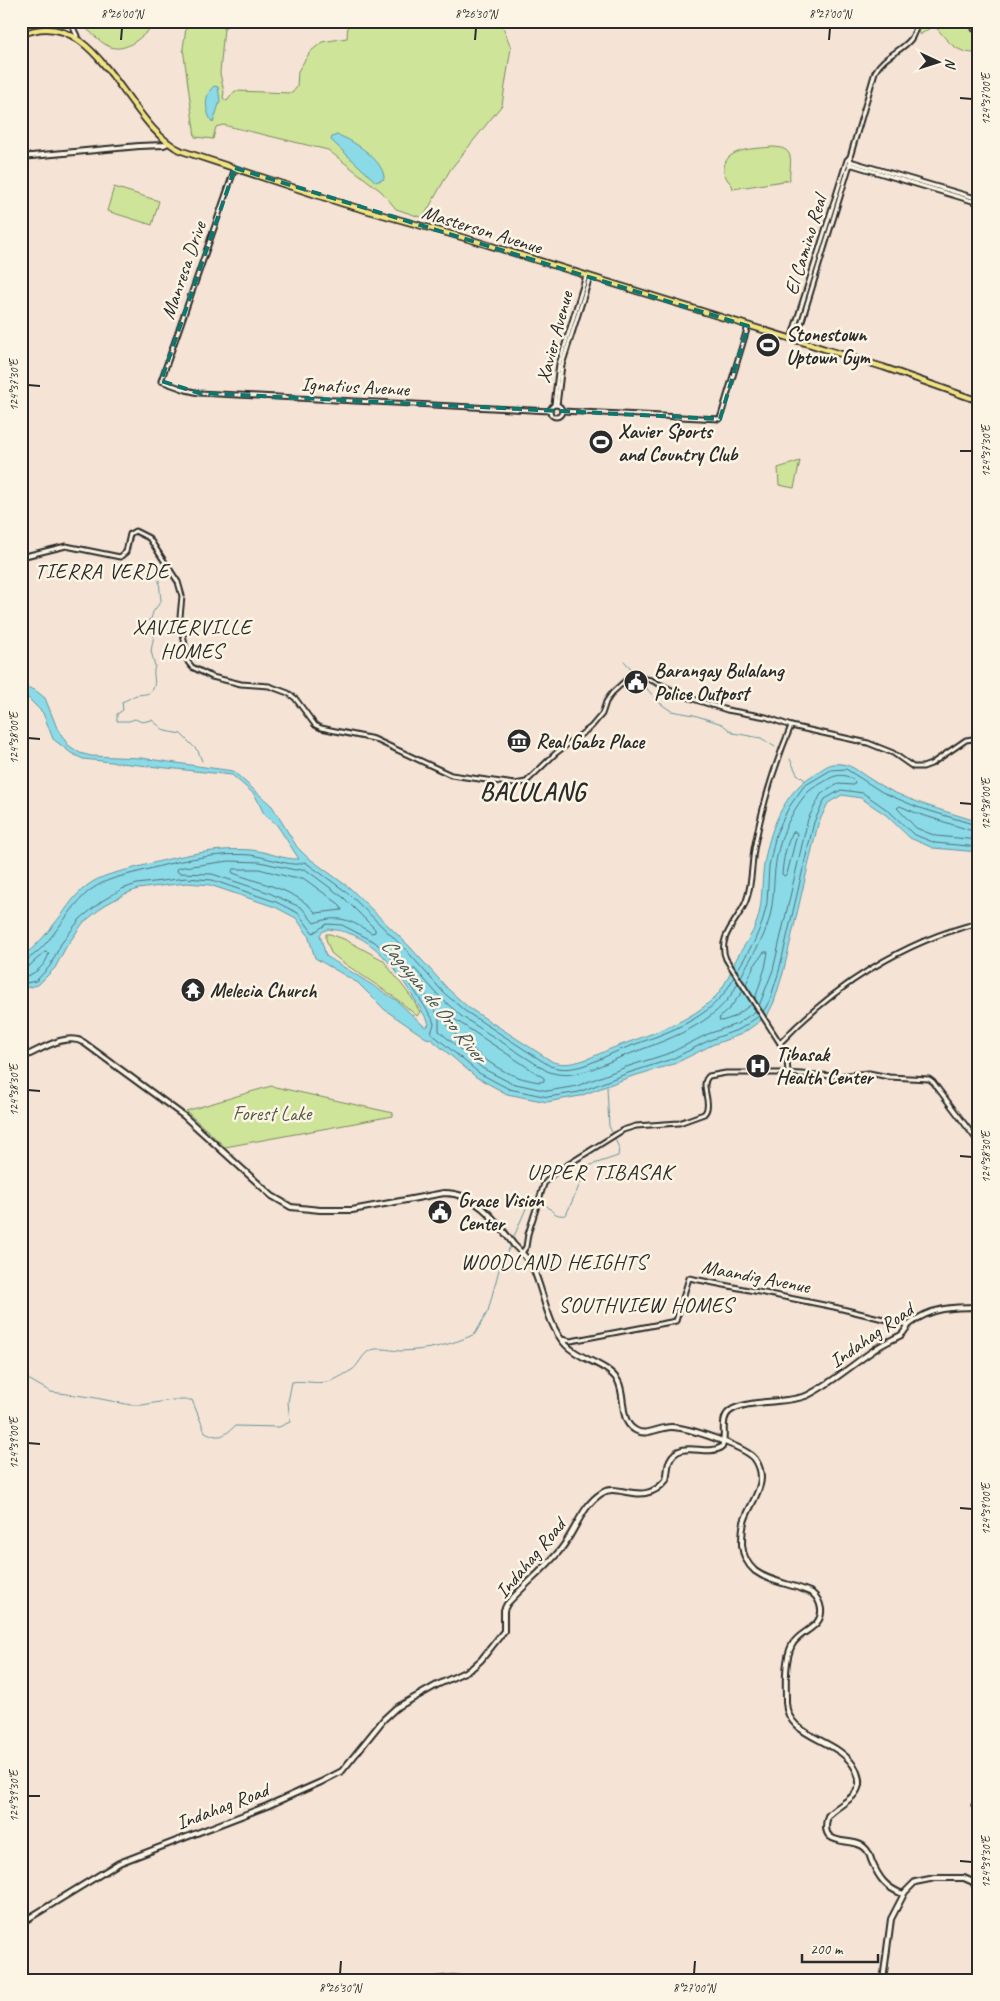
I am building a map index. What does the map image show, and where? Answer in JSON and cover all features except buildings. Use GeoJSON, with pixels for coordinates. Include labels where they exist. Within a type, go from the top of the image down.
{"type":"FeatureCollection","features":[{"type":"Feature","properties":{"kind":"main road","name":"Masterson Avenue"},"geometry":{"type":"LineString","coordinates":[[21,35],[33,30],[52,28],[77,36],[95,53],[168,143],[182,150],[344,204],[472,240],[892,370],[979,401]]}},
{"type":"Feature","properties":{"kind":"main road"},"geometry":{"type":"LineString","coordinates":[[21,157],[139,146],[164,146],[168,143]]}},
{"type":"Feature","properties":{"kind":"main road"},"geometry":{"type":"LineString","coordinates":[[21,1058],[64,1040],[76,1039],[83,1042],[184,1116],[272,1196],[291,1207],[320,1210],[352,1210],[438,1194],[455,1194],[470,1199],[484,1209],[532,1268],[560,1338],[569,1348],[615,1377],[622,1394],[625,1417],[632,1428],[643,1433],[670,1427],[679,1428],[737,1446],[751,1455],[759,1467],[762,1478],[758,1494],[742,1529],[743,1552],[747,1562],[754,1570],[763,1575],[812,1593],[816,1596],[821,1606],[819,1620],[795,1640],[789,1653],[786,1710],[795,1726],[845,1754],[859,1780],[859,1787],[855,1793],[828,1816],[829,1834],[839,1842],[857,1843],[864,1846],[882,1882],[893,1891],[903,1894]]}},
{"type":"Feature","properties":{"kind":"main road","name":"Indahag Road"},"geometry":{"type":"LineString","coordinates":[[21,1923],[119,1863],[267,1806],[329,1779],[342,1771],[384,1719],[396,1708],[436,1685],[467,1671],[481,1660],[504,1631],[504,1610],[507,1604],[558,1553],[587,1508],[599,1494],[612,1490],[632,1494],[649,1492],[666,1480],[668,1462],[677,1451],[684,1449],[713,1450],[720,1448],[724,1442],[725,1418],[730,1411],[808,1395],[830,1382],[874,1350],[902,1334],[908,1326],[941,1308],[979,1307]]}},
{"type":"Feature","properties":{"kind":"main road"},"geometry":{"type":"LineString","coordinates":[[883,1980],[891,1919],[903,1894],[915,1882],[945,1877],[970,1880],[976,1884],[979,1893]]}},
{"type":"Feature","properties":{"kind":"main road"},"geometry":{"type":"LineString","coordinates":[[434,1980],[453,1978],[468,1980]]}},
{"type":"Feature","properties":{"kind":"street"},"geometry":{"type":"LineString","coordinates":[[70,21],[77,36]]}},
{"type":"Feature","properties":{"kind":"street","name":"El Camino Real"},"geometry":{"type":"LineString","coordinates":[[794,340],[878,66],[882,60],[909,41],[921,21]]}},
{"type":"Feature","properties":{"kind":"street"},"geometry":{"type":"LineString","coordinates":[[973,21],[974,29],[979,31]]}},
{"type":"Feature","properties":{"kind":"street"},"geometry":{"type":"LineString","coordinates":[[849,161],[979,199]]}},
{"type":"Feature","properties":{"kind":"street"},"geometry":{"type":"LineString","coordinates":[[849,161],[979,204]]}},
{"type":"Feature","properties":{"kind":"street","name":"Manresa Drive"},"geometry":{"type":"LineString","coordinates":[[161,381],[235,168]]}},
{"type":"Feature","properties":{"kind":"street","name":"Xavier Avenue"},"geometry":{"type":"LineString","coordinates":[[556,405],[562,365],[588,276]]}},
{"type":"Feature","properties":{"kind":"street"},"geometry":{"type":"LineString","coordinates":[[550,411],[556,405],[562,412],[720,419],[748,326]]}},
{"type":"Feature","properties":{"kind":"street","name":"Ignatius Avenue"},"geometry":{"type":"LineString","coordinates":[[161,381],[199,393],[550,411],[551,415],[556,417],[561,415],[562,412]]}},
{"type":"Feature","properties":{"kind":"street"},"geometry":{"type":"LineString","coordinates":[[21,557],[60,546],[69,546],[109,556],[122,557],[128,550],[130,534],[135,531],[149,538],[178,582],[181,593],[180,617],[188,662],[204,673],[241,684],[269,686],[286,692],[295,698],[313,723],[318,726],[374,739],[451,775],[514,784],[526,782],[556,752],[591,726],[602,714],[608,698],[622,683],[630,678],[642,677],[684,696],[718,707],[868,743],[893,753],[911,766],[916,767],[931,764],[966,740],[979,738]]}},
{"type":"Feature","properties":{"kind":"street"},"geometry":{"type":"LineString","coordinates":[[788,1073],[786,1056],[779,1041],[726,959],[723,944],[747,899],[761,816],[770,783],[791,726]]}},
{"type":"Feature","properties":{"kind":"street"},"geometry":{"type":"LineString","coordinates":[[779,1041],[820,1005],[877,965],[929,939],[979,923]]}},
{"type":"Feature","properties":{"kind":"street"},"geometry":{"type":"LineString","coordinates":[[522,1254],[526,1247],[528,1234],[544,1184],[553,1174],[619,1132],[632,1127],[679,1123],[704,1114],[708,1107],[705,1082],[709,1076],[726,1073],[788,1073],[837,1076],[871,1073],[889,1077],[931,1080],[979,1143]]}},
{"type":"Feature","properties":{"kind":"street","name":"Maandig Avenue"},"geometry":{"type":"LineString","coordinates":[[560,1338],[571,1341],[676,1321],[689,1278],[834,1307],[908,1326]]}},
{"type":"Feature","properties":{"kind":"street"},"geometry":{"type":"LineString","coordinates":[[569,1348],[571,1341]]}},
{"type":"Feature","properties":{"kind":"street"},"geometry":{"type":"LineString","coordinates":[[974,1805],[979,1806]]}},
{"type":"Feature","properties":{"kind":"highlighted area"},"geometry":{"type":"Polygon","coordinates":[[[235,168],[748,326],[720,419],[199,393],[161,381],[235,168]]]}},
{"type":"Feature","properties":{"kind":"green space"},"geometry":{"type":"Polygon","coordinates":[[[80,21],[160,21],[130,45],[114,48],[97,38],[80,21]]]}},
{"type":"Feature","properties":{"kind":"green space"},"geometry":{"type":"Polygon","coordinates":[[[187,21],[235,21],[224,28],[220,73],[224,92],[223,98],[227,101],[235,91],[292,93],[297,87],[298,71],[310,52],[322,42],[347,38],[348,21],[501,21],[511,48],[502,105],[450,170],[423,218],[396,209],[382,192],[328,150],[223,125],[216,127],[213,139],[195,137],[183,48],[187,21]]]}},
{"type":"Feature","properties":{"kind":"green space"},"geometry":{"type":"Polygon","coordinates":[[[918,21],[979,21],[979,53],[958,49],[934,25],[920,35],[914,25],[918,21]]]}},
{"type":"Feature","properties":{"kind":"green space"},"geometry":{"type":"Polygon","coordinates":[[[772,147],[786,150],[789,154],[790,180],[733,189],[724,170],[726,160],[737,152],[744,150],[772,147]]]}},
{"type":"Feature","properties":{"kind":"green space"},"geometry":{"type":"Polygon","coordinates":[[[114,187],[159,201],[152,225],[107,211],[114,187]]]}},
{"type":"Feature","properties":{"kind":"green space"},"geometry":{"type":"Polygon","coordinates":[[[800,461],[794,488],[779,485],[778,468],[800,461]]]}},
{"type":"Feature","properties":{"kind":"green space"},"geometry":{"type":"Polygon","coordinates":[[[326,934],[344,939],[383,960],[412,998],[420,1012],[417,1016],[393,996],[331,953],[326,934]]]}},
{"type":"Feature","properties":{"kind":"green space","name":"Forest Lake"},"geometry":{"type":"Polygon","coordinates":[[[271,1086],[393,1113],[393,1116],[225,1147],[186,1111],[271,1086]]]}},
{"type":"Feature","properties":{"kind":"water"},"geometry":{"type":"Polygon","coordinates":[[[214,86],[218,87],[220,101],[213,123],[208,114],[206,104],[208,94],[214,86]]]}},
{"type":"Feature","properties":{"kind":"water"},"geometry":{"type":"Polygon","coordinates":[[[337,135],[351,141],[374,158],[383,172],[384,179],[376,182],[331,140],[332,137],[337,135]]]}},
{"type":"Feature","properties":{"kind":"water","name":"Cagayan de Oro River"},"geometry":{"type":"Polygon","coordinates":[[[21,685],[35,690],[45,698],[57,728],[68,745],[80,753],[91,756],[141,758],[233,771],[272,806],[297,847],[306,856],[351,889],[410,947],[448,989],[469,1008],[553,1062],[562,1064],[579,1062],[671,1026],[705,1006],[719,993],[757,921],[766,852],[779,814],[793,792],[802,783],[828,766],[844,764],[895,793],[979,822],[979,852],[933,848],[910,838],[886,815],[861,798],[842,795],[828,803],[818,824],[783,973],[774,1002],[767,1016],[742,1034],[712,1045],[674,1064],[630,1077],[580,1096],[547,1102],[507,1094],[476,1077],[431,1039],[426,1038],[385,1010],[358,983],[315,958],[308,935],[296,918],[275,907],[210,885],[187,883],[138,889],[105,905],[83,923],[66,947],[55,968],[38,985],[21,989],[21,957],[44,937],[81,891],[104,876],[177,857],[221,850],[251,850],[299,859],[277,825],[264,814],[255,795],[232,775],[83,759],[71,753],[53,739],[43,713],[21,691],[21,685]],[[328,929],[322,932],[320,935],[326,956],[396,1000],[425,1027],[429,1025],[410,991],[388,962],[376,949],[362,939],[346,932],[328,929]]]}},
{"type":"Feature","properties":{"kind":"waterway"},"geometry":{"type":"LineString","coordinates":[[159,580],[161,601],[153,612],[151,619],[147,621],[154,635],[151,651],[155,666],[154,686],[150,693],[135,696],[122,702],[123,710],[117,714],[117,721],[135,719],[142,722],[152,720],[165,731],[181,734],[198,751],[202,761]]}},
{"type":"Feature","properties":{"kind":"waterway"},"geometry":{"type":"LineString","coordinates":[[624,661],[637,675]]}},
{"type":"Feature","properties":{"kind":"waterway"},"geometry":{"type":"LineString","coordinates":[[640,680],[657,701],[671,711],[694,715],[722,724],[733,733],[761,738],[775,747]]}},
{"type":"Feature","properties":{"kind":"waterway"},"geometry":{"type":"LineString","coordinates":[[790,759],[797,774],[805,780]]}},
{"type":"Feature","properties":{"kind":"waterway"},"geometry":{"type":"LineString","coordinates":[[513,1239],[527,1206],[532,1203],[544,1203],[556,1214],[566,1215],[588,1166],[618,1156],[619,1148],[609,1126],[607,1087]]}},
{"type":"Feature","properties":{"kind":"waterway"},"geometry":{"type":"LineString","coordinates":[[21,1375],[51,1392],[131,1405],[172,1400],[192,1400],[205,1432],[214,1436],[224,1435],[235,1426],[279,1427],[290,1422],[288,1402],[292,1382],[332,1380],[356,1367],[365,1354],[371,1350],[402,1351],[430,1348],[448,1344],[475,1334],[488,1311],[500,1266],[511,1245]]}},
{"type":"Feature","properties":{"kind":"place","name":"Stonestown Uptown Gym"},"geometry":{"type":"Point","coordinates":[768,345]}},
{"type":"Feature","properties":{"kind":"place","name":"Xavier Sports and Country Club"},"geometry":{"type":"Point","coordinates":[601,442]}},
{"type":"Feature","properties":{"kind":"place","name":"Barangay Bulalang Police Outpost"},"geometry":{"type":"Point","coordinates":[636,682]}},
{"type":"Feature","properties":{"kind":"place","name":"Real Gabz Place"},"geometry":{"type":"Point","coordinates":[519,741]}},
{"type":"Feature","properties":{"kind":"place","name":"Melecia Church"},"geometry":{"type":"Point","coordinates":[193,990]}},
{"type":"Feature","properties":{"kind":"place","name":"Tibasak Health Center"},"geometry":{"type":"Point","coordinates":[758,1066]}},
{"type":"Feature","properties":{"kind":"place","name":"Grace Vision Center"},"geometry":{"type":"Point","coordinates":[440,1212]}},
{"type":"Feature","properties":{"kind":"district","name":"TIERRA VERDE"},"geometry":{"type":"Point","coordinates":[102,571]}},
{"type":"Feature","properties":{"kind":"district","name":"XAVIERVILLE HOMES"},"geometry":{"type":"Point","coordinates":[192,639]}},
{"type":"Feature","properties":{"kind":"district","name":"BALULANG"},"geometry":{"type":"Point","coordinates":[533,791]}},
{"type":"Feature","properties":{"kind":"district","name":"UPPER TIBASAK"},"geometry":{"type":"Point","coordinates":[600,1171]}},
{"type":"Feature","properties":{"kind":"district","name":"WOODLAND HEIGHTS"},"geometry":{"type":"Point","coordinates":[554,1262]}},
{"type":"Feature","properties":{"kind":"district","name":"SOUTHVIEW HOMES"},"geometry":{"type":"Point","coordinates":[646,1305]}}]}
